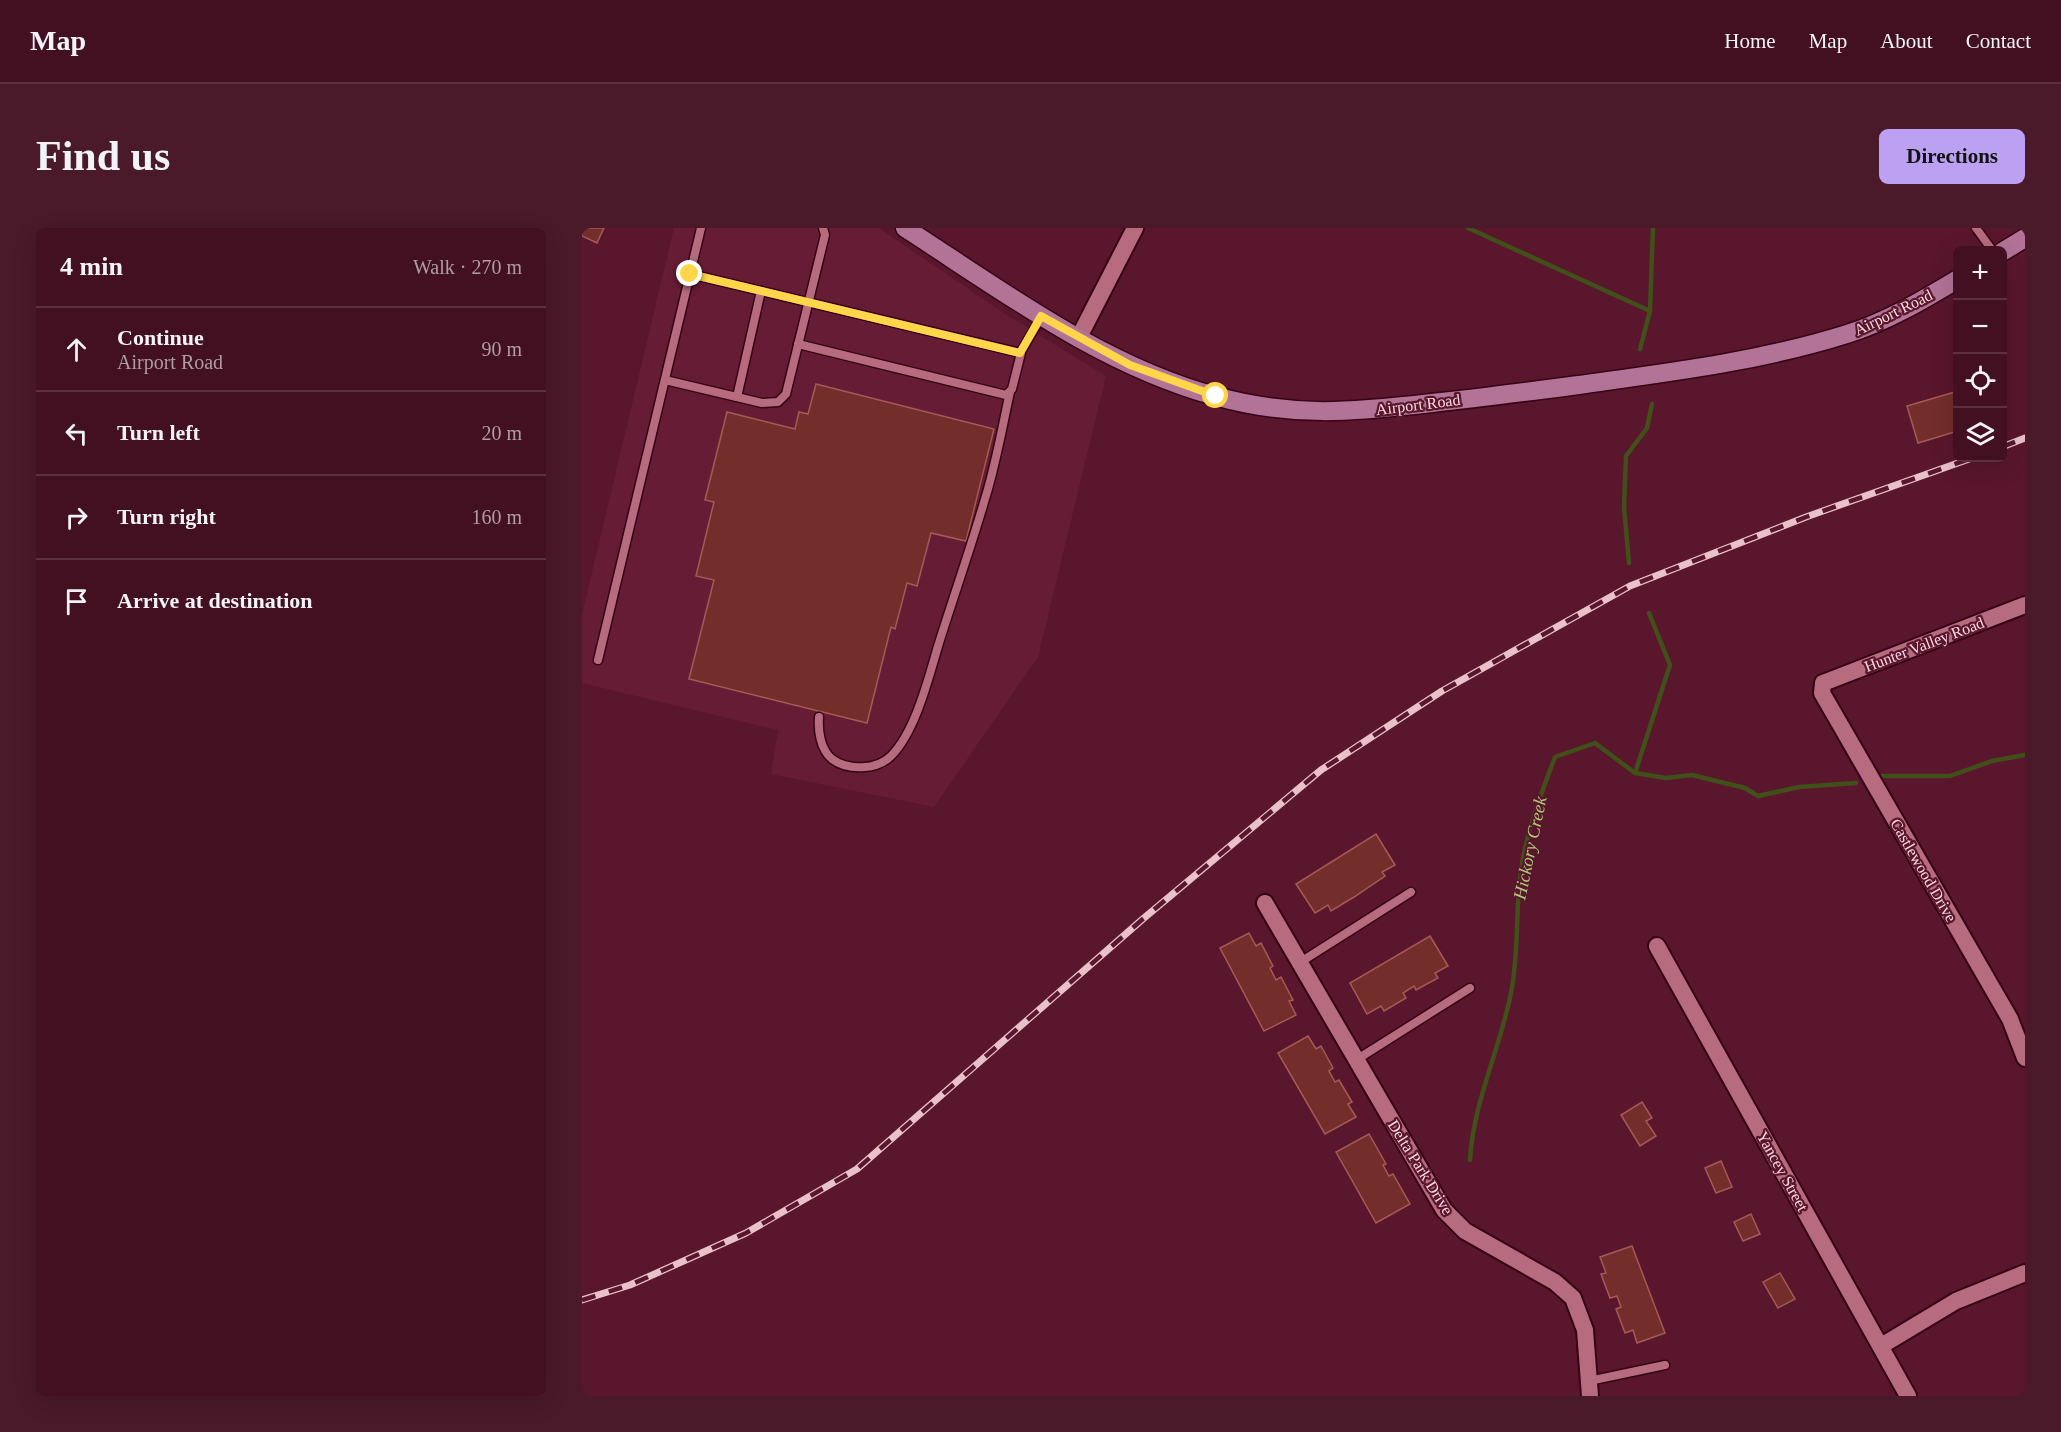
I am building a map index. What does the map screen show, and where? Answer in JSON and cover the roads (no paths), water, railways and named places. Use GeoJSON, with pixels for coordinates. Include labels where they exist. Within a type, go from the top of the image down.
{"type":"FeatureCollection","features":[{"type":"Feature","properties":{"kind":"street","name":"Airport Road"},"geometry":{"type":"LineString","coordinates":[[905,228],[1041,316],[1130,365],[1216,396],[1307,412],[1347,413],[1662,373],[1791,350],[1850,333],[1921,301],[1953,282]]}},
{"type":"Feature","properties":{"kind":"street"},"geometry":{"type":"LineString","coordinates":[[1079,337],[1135,228]]}},
{"type":"Feature","properties":{"kind":"street"},"geometry":{"type":"LineString","coordinates":[[2007,249],[2025,238]]}},
{"type":"Feature","properties":{"kind":"street","name":"Hunter Valley Road"},"geometry":{"type":"LineString","coordinates":[[1823,683],[2025,605]]}},
{"type":"Feature","properties":{"kind":"street","name":"Castlewood Drive"},"geometry":{"type":"LineString","coordinates":[[1823,683],[1822,693],[2018,1017],[2025,1058]]}},
{"type":"Feature","properties":{"kind":"street","name":"Delta Park Drive"},"geometry":{"type":"LineString","coordinates":[[1266,903],[1444,1210],[1465,1231],[1555,1282],[1572,1298],[1585,1330],[1590,1388]]}},
{"type":"Feature","properties":{"kind":"street","name":"Yancey Street"},"geometry":{"type":"LineString","coordinates":[[1657,946],[1908,1396]]}},
{"type":"Feature","properties":{"kind":"street"},"geometry":{"type":"LineString","coordinates":[[1881,1346],[1956,1301],[2025,1273]]}},
{"type":"Feature","properties":{"kind":"lane"},"geometry":{"type":"LineString","coordinates":[[598,660],[701,228]]}},
{"type":"Feature","properties":{"kind":"lane"},"geometry":{"type":"LineString","coordinates":[[665,380],[762,403],[778,402],[786,394],[825,235],[823,228]]}},
{"type":"Feature","properties":{"kind":"lane"},"geometry":{"type":"LineString","coordinates":[[1976,228],[1989,246]]}},
{"type":"Feature","properties":{"kind":"lane"},"geometry":{"type":"LineString","coordinates":[[690,274],[1020,353]]}},
{"type":"Feature","properties":{"kind":"lane"},"geometry":{"type":"LineString","coordinates":[[737,397],[761,291]]}},
{"type":"Feature","properties":{"kind":"lane"},"geometry":{"type":"LineString","coordinates":[[819,717],[820,740],[831,758],[849,766],[868,767],[880,764],[891,756],[905,735],[925,686],[986,498],[1020,353],[1041,316]]}},
{"type":"Feature","properties":{"kind":"lane"},"geometry":{"type":"LineString","coordinates":[[798,344],[1006,395],[1010,392]]}},
{"type":"Feature","properties":{"kind":"lane"},"geometry":{"type":"LineString","coordinates":[[1299,963],[1411,892]]}},
{"type":"Feature","properties":{"kind":"lane"},"geometry":{"type":"LineString","coordinates":[[1356,1060],[1470,988]]}},
{"type":"Feature","properties":{"kind":"lane"},"geometry":{"type":"LineString","coordinates":[[1590,1388],[1665,1365]]}},
{"type":"Feature","properties":{"kind":"waterway"},"geometry":{"type":"LineString","coordinates":[[1468,228],[1650,311]]}},
{"type":"Feature","properties":{"kind":"waterway","name":"Hickory Creek"},"geometry":{"type":"LineString","coordinates":[[1640,349],[1650,311],[1653,228]]}},
{"type":"Feature","properties":{"kind":"waterway","name":"Hickory Creek"},"geometry":{"type":"LineString","coordinates":[[1629,563],[1624,507],[1626,456],[1647,428],[1652,404]]}},
{"type":"Feature","properties":{"kind":"waterway","name":"Hickory Creek"},"geometry":{"type":"LineString","coordinates":[[1635,773],[1670,665],[1649,613]]}},
{"type":"Feature","properties":{"kind":"waterway","name":"Hickory Creek"},"geometry":{"type":"LineString","coordinates":[[1470,1160],[1481,1097],[1511,993],[1516,954],[1519,889],[1527,839],[1555,757],[1595,743],[1635,773],[1666,778],[1692,775],[1745,788],[1758,796],[1799,787],[1856,783]]}},
{"type":"Feature","properties":{"kind":"waterway"},"geometry":{"type":"LineString","coordinates":[[1882,776],[1950,776],[1992,761],[2025,755]]}},
{"type":"Feature","properties":{"kind":"railway"},"geometry":{"type":"LineString","coordinates":[[2007,445],[2025,438]]}},
{"type":"Feature","properties":{"kind":"railway"},"geometry":{"type":"LineString","coordinates":[[582,1300],[630,1285],[746,1233],[857,1169],[1144,918],[1321,770],[1442,691],[1630,586],[1806,517],[1961,462]]}}]}
